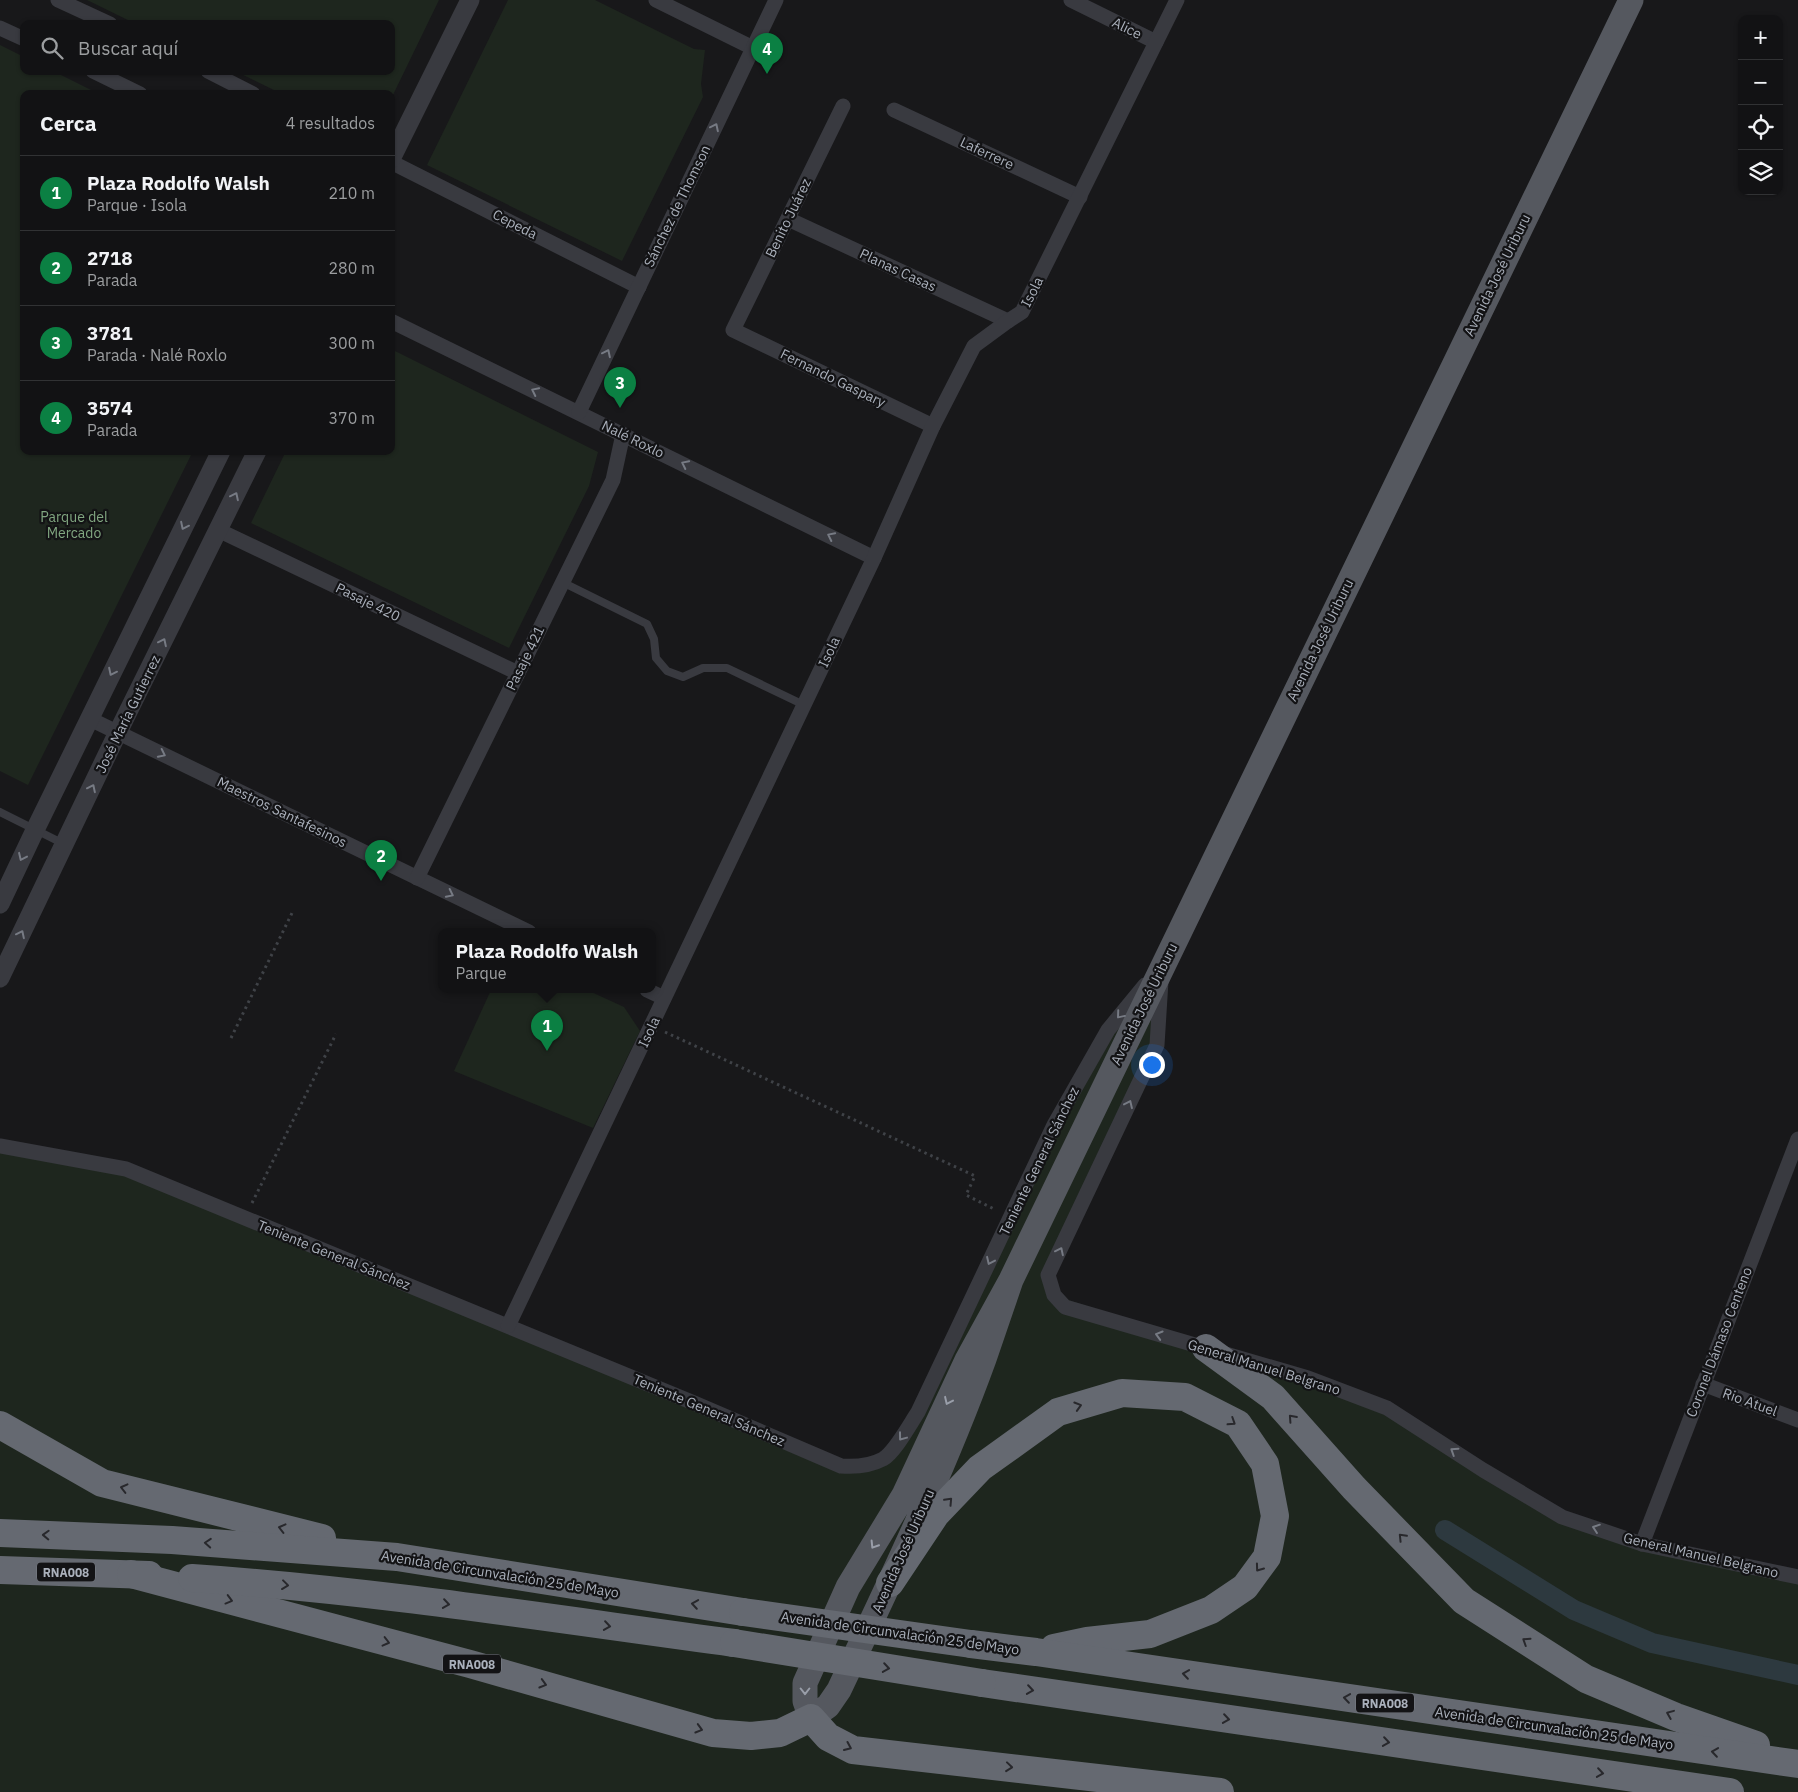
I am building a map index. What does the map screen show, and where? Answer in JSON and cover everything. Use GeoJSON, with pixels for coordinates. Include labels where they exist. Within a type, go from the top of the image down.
{"type":"FeatureCollection","features":[{"type":"Feature","properties":{"kind":"highway","name":"RNA008"},"geometry":{"type":"LineString","coordinates":[[1206,1348],[1273,1397],[1354,1488],[1464,1601],[1586,1679],[1676,1717],[1798,1762]]}},
{"type":"Feature","properties":{"kind":"highway"},"geometry":{"type":"LineString","coordinates":[[890,1583],[936,1514],[980,1468],[1058,1412],[1122,1393],[1185,1396],[1238,1424],[1265,1464],[1275,1516],[1267,1557],[1245,1587],[1212,1610],[1150,1634],[1087,1641],[1036,1652]]}},
{"type":"Feature","properties":{"kind":"highway","name":"RNA008"},"geometry":{"type":"LineString","coordinates":[[0,1425],[102,1483],[397,1557]]}},
{"type":"Feature","properties":{"kind":"highway","name":"Avenida de Circunvalación 25 de Mayo"},"geometry":{"type":"LineString","coordinates":[[0,1533],[172,1540],[397,1557],[743,1612],[1036,1652],[1798,1762]]}},
{"type":"Feature","properties":{"kind":"highway","name":"RNA008"},"geometry":{"type":"LineString","coordinates":[[0,1570],[131,1574],[278,1584],[420,1600],[734,1643],[982,1683],[1730,1792]]}},
{"type":"Feature","properties":{"kind":"highway","name":"RNA008"},"geometry":{"type":"LineString","coordinates":[[131,1574],[470,1664],[713,1733],[751,1736],[780,1733],[810,1718]]}},
{"type":"Feature","properties":{"kind":"highway"},"geometry":{"type":"LineString","coordinates":[[810,1718],[828,1737],[854,1750],[1220,1792]]}},
{"type":"Feature","properties":{"kind":"main road","name":"Avenida José Uriburu"},"geometry":{"type":"LineString","coordinates":[[1011,1280],[983,1360],[890,1583],[839,1690],[828,1706],[810,1718],[806,1701],[805,1683],[848,1587],[904,1495],[967,1360],[1011,1280],[1631,0]]}},
{"type":"Feature","properties":{"kind":"street"},"geometry":{"type":"LineString","coordinates":[[58,0],[101,20]]}},
{"type":"Feature","properties":{"kind":"street"},"geometry":{"type":"LineString","coordinates":[[395,152],[470,0]]}},
{"type":"Feature","properties":{"kind":"street"},"geometry":{"type":"LineString","coordinates":[[656,0],[753,48]]}},
{"type":"Feature","properties":{"kind":"street","name":"Sánchez de Thomson"},"geometry":{"type":"LineString","coordinates":[[579,412],[776,0]]}},
{"type":"Feature","properties":{"kind":"street","name":"Alice"},"geometry":{"type":"LineString","coordinates":[[1071,0],[1156,42]]}},
{"type":"Feature","properties":{"kind":"street","name":"Isola"},"geometry":{"type":"LineString","coordinates":[[508,1326],[874,558],[933,426],[974,346],[1022,312],[1177,0]]}},
{"type":"Feature","properties":{"kind":"street"},"geometry":{"type":"LineString","coordinates":[[0,28],[20,37]]}},
{"type":"Feature","properties":{"kind":"street"},"geometry":{"type":"LineString","coordinates":[[101,75],[132,90]]}},
{"type":"Feature","properties":{"kind":"street"},"geometry":{"type":"LineString","coordinates":[[216,75],[245,90]]}},
{"type":"Feature","properties":{"kind":"street","name":"Benito Juárez"},"geometry":{"type":"LineString","coordinates":[[733,330],[843,106]]}},
{"type":"Feature","properties":{"kind":"street","name":"Laferrere"},"geometry":{"type":"LineString","coordinates":[[894,110],[1080,197]]}},
{"type":"Feature","properties":{"kind":"street","name":"Cepeda"},"geometry":{"type":"LineString","coordinates":[[395,162],[639,286]]}},
{"type":"Feature","properties":{"kind":"street","name":"Planas Casas"},"geometry":{"type":"LineString","coordinates":[[788,219],[1008,321]]}},
{"type":"Feature","properties":{"kind":"street","name":"Nalé Roxlo"},"geometry":{"type":"LineString","coordinates":[[395,324],[579,412],[874,558]]}},
{"type":"Feature","properties":{"kind":"street","name":"Fernando Gaspary"},"geometry":{"type":"LineString","coordinates":[[733,330],[933,426]]}},
{"type":"Feature","properties":{"kind":"street","name":"Pasaje 421"},"geometry":{"type":"LineString","coordinates":[[417,878],[613,480],[623,434]]}},
{"type":"Feature","properties":{"kind":"street"},"geometry":{"type":"LineString","coordinates":[[0,904],[219,455]]}},
{"type":"Feature","properties":{"kind":"street","name":"José María Gutierrez"},"geometry":{"type":"LineString","coordinates":[[0,978],[118,732],[255,455]]}},
{"type":"Feature","properties":{"kind":"street","name":"Pasaje 420"},"geometry":{"type":"LineString","coordinates":[[218,530],[518,673]]}},
{"type":"Feature","properties":{"kind":"street","name":"Maestros Santafesinos"},"geometry":{"type":"LineString","coordinates":[[90,719],[521,928]]}},
{"type":"Feature","properties":{"kind":"street","name":"Teniente General Sánchez"},"geometry":{"type":"LineString","coordinates":[[0,1146],[126,1169],[694,1403],[841,1466],[860,1467],[884,1459],[904,1436],[918,1412],[1054,1125],[1108,1030],[1162,965]]}},
{"type":"Feature","properties":{"kind":"street","name":"General Manuel Belgrano"},"geometry":{"type":"LineString","coordinates":[[1162,965],[1157,1045],[1048,1275],[1054,1295],[1065,1307],[1308,1378],[1387,1408],[1483,1470],[1562,1517],[1642,1544],[1798,1577]]}},
{"type":"Feature","properties":{"kind":"street"},"geometry":{"type":"LineString","coordinates":[[653,993],[664,998]]}},
{"type":"Feature","properties":{"kind":"street","name":"Coronel Dámaso Centeno"},"geometry":{"type":"LineString","coordinates":[[1642,1544],[1798,1140]]}},
{"type":"Feature","properties":{"kind":"street","name":"Rio Atuel"},"geometry":{"type":"LineString","coordinates":[[1703,1384],[1798,1420]]}},
{"type":"Feature","properties":{"kind":"lane"},"geometry":{"type":"LineString","coordinates":[[562,582],[647,624],[654,639],[656,658],[667,671],[683,677],[703,668],[727,668],[804,705]]}},
{"type":"Feature","properties":{"kind":"lane"},"geometry":{"type":"LineString","coordinates":[[0,812],[64,844]]}},
{"type":"Feature","properties":{"kind":"path"},"geometry":{"type":"LineString","coordinates":[[231,1038],[292,913]]}},
{"type":"Feature","properties":{"kind":"path"},"geometry":{"type":"LineString","coordinates":[[652,1025],[975,1176],[966,1195],[1010,1217]]}},
{"type":"Feature","properties":{"kind":"path"},"geometry":{"type":"LineString","coordinates":[[245,1218],[336,1034]]}},
{"type":"Feature","properties":{"kind":"green space"},"geometry":{"type":"Polygon","coordinates":[[[87,0],[439,0],[395,91],[274,90],[243,75],[395,75],[395,20],[128,20],[87,0]]]}},
{"type":"Feature","properties":{"kind":"green space"},"geometry":{"type":"Polygon","coordinates":[[[508,0],[595,0],[694,49],[705,50],[701,84],[703,97],[622,261],[427,165],[508,0]]]}},
{"type":"Feature","properties":{"kind":"green space","name":"Parque del Mercado"},"geometry":{"type":"Polygon","coordinates":[[[0,45],[20,55],[20,75],[61,75],[91,90],[20,90],[20,455],[191,455],[28,785],[0,771],[0,45]]]}},
{"type":"Feature","properties":{"kind":"green space"},"geometry":{"type":"Polygon","coordinates":[[[395,351],[598,452],[589,486],[509,648],[251,523],[284,455],[395,455],[395,351]]]}},
{"type":"Feature","properties":{"kind":"green space"},"geometry":{"type":"Polygon","coordinates":[[[1162,965],[1157,1045],[1048,1275],[1054,1295],[1387,1408],[1562,1517],[1798,1577],[1798,1792],[0,1792],[0,1146],[126,1169],[860,1467],[904,1436],[1108,1030],[1162,965]]]}},
{"type":"Feature","properties":{"kind":"green space"},"geometry":{"type":"Polygon","coordinates":[[[490,993],[594,993],[624,1007],[640,1031],[593,1128],[454,1071],[490,993]]]}},
{"type":"Feature","properties":{"kind":"waterway"},"geometry":{"type":"LineString","coordinates":[[1445,1530],[1574,1610],[1652,1643],[1798,1675]]}},
{"type":"Feature","properties":{"kind":"place","name":"3574"},"geometry":{"type":"Point","coordinates":[767,74]}},
{"type":"Feature","properties":{"kind":"place","name":"3781"},"geometry":{"type":"Point","coordinates":[620,408]}},
{"type":"Feature","properties":{"kind":"place","name":"2718"},"geometry":{"type":"Point","coordinates":[381,881]}},
{"type":"Feature","properties":{"kind":"place","name":"Plaza Rodolfo Walsh"},"geometry":{"type":"Point","coordinates":[547,1051]}}]}
